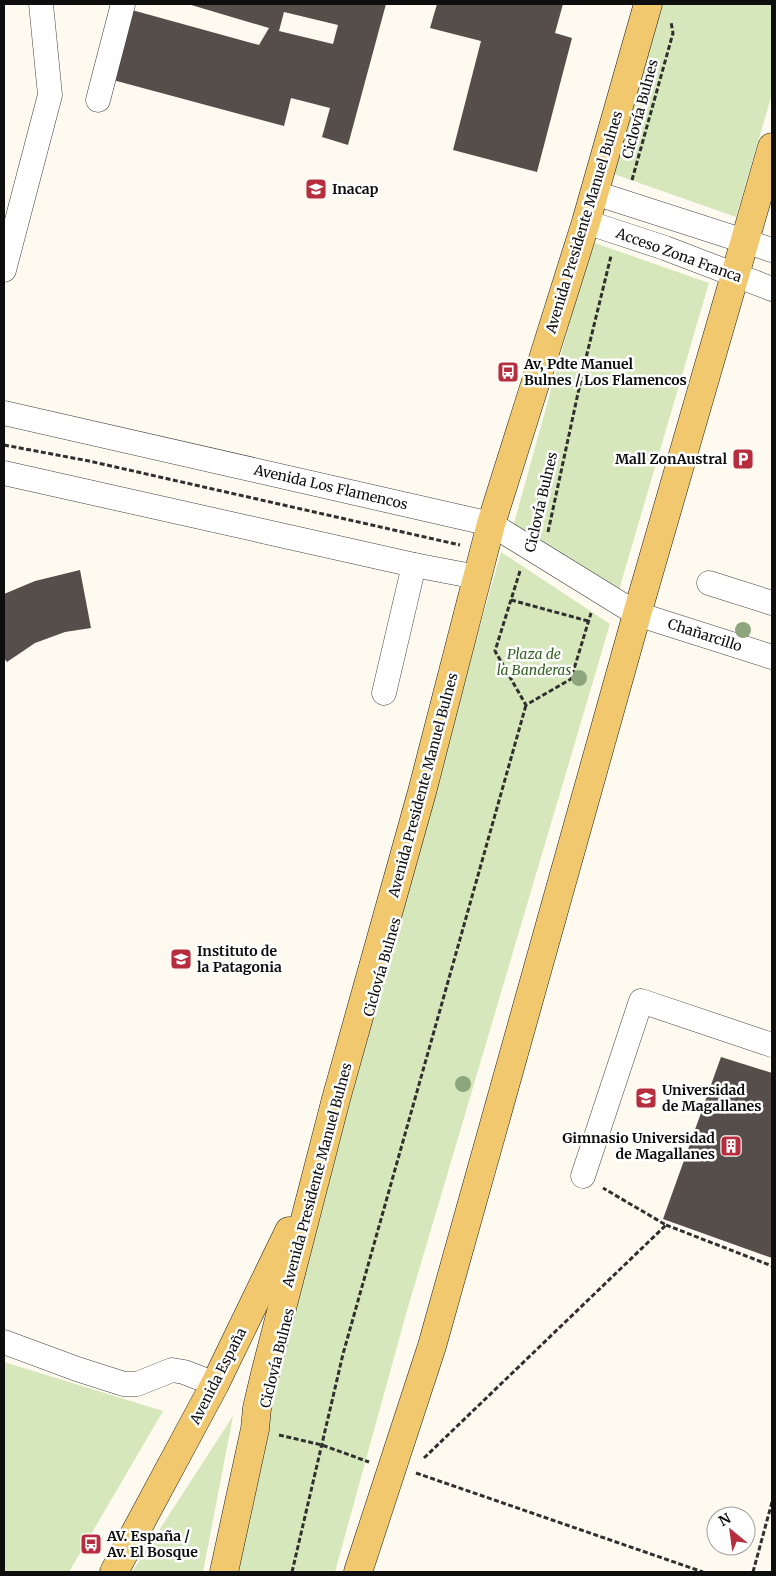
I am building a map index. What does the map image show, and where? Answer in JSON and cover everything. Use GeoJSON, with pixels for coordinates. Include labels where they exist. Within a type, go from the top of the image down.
{"type":"FeatureCollection","features":[{"type":"Feature","properties":{"kind":"main road","name":"Avenida Presidente Manuel Bulnes"},"geometry":{"type":"LineString","coordinates":[[224,1572],[255,1429],[264,1374],[339,1089],[422,792],[491,524],[594,193],[659,9]]}},
{"type":"Feature","properties":{"kind":"main road"},"geometry":{"type":"LineString","coordinates":[[358,1572],[401,1470],[432,1346],[637,614],[772,147]]}},
{"type":"Feature","properties":{"kind":"main road","name":"Avenida España"},"geometry":{"type":"LineString","coordinates":[[114,1572],[216,1384],[316,1176]]}},
{"type":"Feature","properties":{"kind":"street"},"geometry":{"type":"LineString","coordinates":[[4,270],[50,95],[41,4]]}},
{"type":"Feature","properties":{"kind":"street"},"geometry":{"type":"LineString","coordinates":[[98,100],[123,4]]}},
{"type":"Feature","properties":{"kind":"street"},"geometry":{"type":"LineString","coordinates":[[594,193],[772,250]]}},
{"type":"Feature","properties":{"kind":"street","name":"Acceso Zona Franca"},"geometry":{"type":"LineString","coordinates":[[586,222],[665,248],[772,289]]}},
{"type":"Feature","properties":{"kind":"street","name":"Avenida Los Flamencos"},"geometry":{"type":"LineString","coordinates":[[4,414],[491,524],[637,614]]}},
{"type":"Feature","properties":{"kind":"street"},"geometry":{"type":"LineString","coordinates":[[4,473],[414,565],[480,565]]}},
{"type":"Feature","properties":{"kind":"street"},"geometry":{"type":"LineString","coordinates":[[384,693],[414,565]]}},
{"type":"Feature","properties":{"kind":"street"},"geometry":{"type":"LineString","coordinates":[[709,583],[772,603]]}},
{"type":"Feature","properties":{"kind":"street","name":"Chañarcillo"},"geometry":{"type":"LineString","coordinates":[[637,614],[772,657]]}},
{"type":"Feature","properties":{"kind":"street"},"geometry":{"type":"LineString","coordinates":[[584,1176],[641,1001],[772,1045]]}},
{"type":"Feature","properties":{"kind":"street"},"geometry":{"type":"LineString","coordinates":[[4,1342],[124,1384],[137,1384],[172,1370],[184,1372],[216,1384]]}},
{"type":"Feature","properties":{"kind":"path","name":"Ciclovía Bulnes"},"geometry":{"type":"LineString","coordinates":[[626,203],[673,33],[659,9]]}},
{"type":"Feature","properties":{"kind":"path","name":"Ciclovía Bulnes"},"geometry":{"type":"LineString","coordinates":[[514,568],[533,577],[547,538],[583,370],[618,233]]}},
{"type":"Feature","properties":{"kind":"path"},"geometry":{"type":"LineString","coordinates":[[4,445],[89,462],[462,545],[480,565]]}},
{"type":"Feature","properties":{"kind":"path"},"geometry":{"type":"LineString","coordinates":[[520,571],[495,651],[526,704]]}},
{"type":"Feature","properties":{"kind":"path"},"geometry":{"type":"LineString","coordinates":[[511,600],[588,621]]}},
{"type":"Feature","properties":{"kind":"path"},"geometry":{"type":"LineString","coordinates":[[292,1572],[343,1354],[526,704],[571,679],[592,609]]}},
{"type":"Feature","properties":{"kind":"path"},"geometry":{"type":"LineString","coordinates":[[584,1176],[666,1225],[772,1266]]}},
{"type":"Feature","properties":{"kind":"path"},"geometry":{"type":"LineString","coordinates":[[401,1470],[666,1225]]}},
{"type":"Feature","properties":{"kind":"path"},"geometry":{"type":"LineString","coordinates":[[255,1429],[322,1445],[401,1470],[703,1572]]}},
{"type":"Feature","properties":{"kind":"path"},"geometry":{"type":"LineString","coordinates":[[753,1572],[772,1502]]}},
{"type":"Feature","properties":{"kind":"green space"},"geometry":{"type":"Polygon","coordinates":[[[654,4],[772,4],[772,94],[736,217],[608,172],[654,4]]]}},
{"type":"Feature","properties":{"kind":"green space"},"geometry":{"type":"Polygon","coordinates":[[[592,242],[709,283],[619,590],[513,527],[592,242]]]}},
{"type":"Feature","properties":{"kind":"green space","name":"Plaza de la Banderas"},"geometry":{"type":"Polygon","coordinates":[[[501,552],[610,624],[406,1314],[335,1572],[233,1572],[304,1249],[501,552]]]}},
{"type":"Feature","properties":{"kind":"green space"},"geometry":{"type":"Polygon","coordinates":[[[4,1362],[163,1411],[69,1572],[4,1572],[4,1362]]]}},
{"type":"Feature","properties":{"kind":"green space"},"geometry":{"type":"Polygon","coordinates":[[[233,1416],[203,1572],[132,1572],[233,1416]]]}},
{"type":"Feature","properties":{"kind":"building"},"geometry":{"type":"Polygon","coordinates":[[[188,4],[386,4],[348,145],[322,137],[330,108],[291,98],[284,126],[113,80],[132,10],[259,45],[269,28],[188,4]],[[284,12],[279,31],[333,44],[338,25],[284,12]]]}},
{"type":"Feature","properties":{"kind":"building"},"geometry":{"type":"Polygon","coordinates":[[[437,4],[563,4],[555,33],[572,38],[537,172],[453,150],[481,41],[430,28],[437,4]]]}},
{"type":"Feature","properties":{"kind":"building"},"geometry":{"type":"Polygon","coordinates":[[[80,570],[91,628],[65,632],[35,643],[7,662],[4,658],[4,594],[35,581],[80,570]]]}},
{"type":"Feature","properties":{"kind":"building","name":"Gimnasio Universidad de Magallanes"},"geometry":{"type":"Polygon","coordinates":[[[721,1057],[772,1073],[772,1258],[663,1219],[721,1057]]]}},
{"type":"Feature","properties":{"kind":"place","name":"Inacap"},"geometry":{"type":"Point","coordinates":[316,189]}},
{"type":"Feature","properties":{"kind":"place","name":"Av, Pdte Manuel Bulnes / Los Flamencos"},"geometry":{"type":"Point","coordinates":[508,372]}},
{"type":"Feature","properties":{"kind":"place","name":"Mall ZonAustral"},"geometry":{"type":"Point","coordinates":[743,459]}},
{"type":"Feature","properties":{"kind":"place","name":"Instituto de la Patagonia"},"geometry":{"type":"Point","coordinates":[181,959]}},
{"type":"Feature","properties":{"kind":"place","name":"Universidad de Magallanes"},"geometry":{"type":"Point","coordinates":[646,1098]}},
{"type":"Feature","properties":{"kind":"place","name":"Gimnasio Universidad de Magallanes"},"geometry":{"type":"Point","coordinates":[731,1146]}},
{"type":"Feature","properties":{"kind":"place","name":"AV. España / Av. El Bosque"},"geometry":{"type":"Point","coordinates":[91,1544]}}]}
